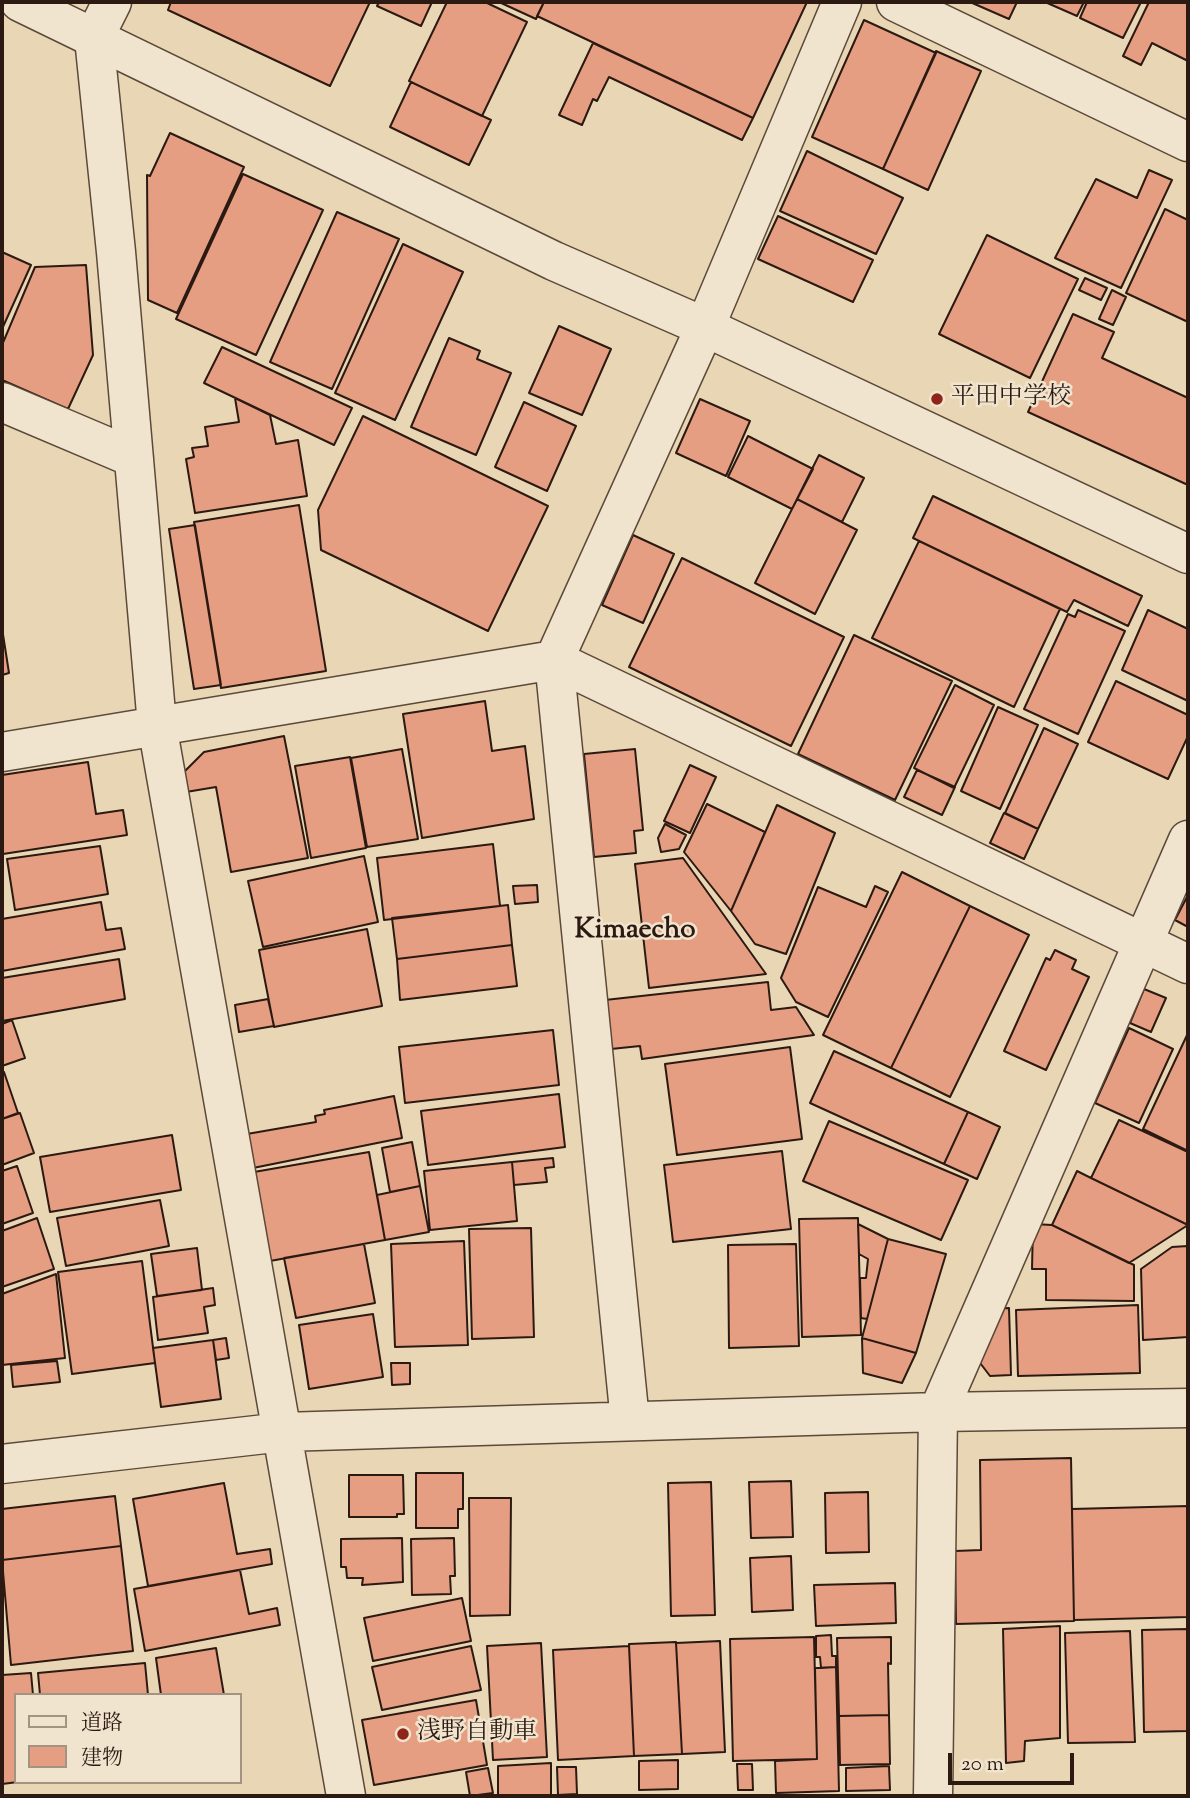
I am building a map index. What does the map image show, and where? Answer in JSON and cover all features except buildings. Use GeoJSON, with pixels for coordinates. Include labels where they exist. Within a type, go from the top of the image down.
{"type":"FeatureCollection","features":[{"type":"Feature","properties":{"kind":"street"},"geometry":{"type":"LineString","coordinates":[[20,2],[554,261],[705,327],[1188,554]]}},
{"type":"Feature","properties":{"kind":"street"},"geometry":{"type":"LineString","coordinates":[[112,2],[94,38],[156,725],[346,1796]]}},
{"type":"Feature","properties":{"kind":"street"},"geometry":{"type":"LineString","coordinates":[[630,1421],[554,660],[705,327],[842,2]]}},
{"type":"Feature","properties":{"kind":"street"},"geometry":{"type":"LineString","coordinates":[[896,2],[1188,142]]}},
{"type":"Feature","properties":{"kind":"street"},"geometry":{"type":"LineString","coordinates":[[2,401],[134,458]]}},
{"type":"Feature","properties":{"kind":"street"},"geometry":{"type":"LineString","coordinates":[[2,752],[554,660],[1188,964]]}},
{"type":"Feature","properties":{"kind":"street"},"geometry":{"type":"LineString","coordinates":[[933,1796],[938,1412],[1188,841]]}},
{"type":"Feature","properties":{"kind":"street"},"geometry":{"type":"LineString","coordinates":[[2,1464],[283,1432],[938,1412],[1188,1408]]}},
{"type":"Feature","properties":{"kind":"place","name":"平田中学校"},"geometry":{"type":"Point","coordinates":[937,399]}},
{"type":"Feature","properties":{"kind":"place","name":"浅野自動車"},"geometry":{"type":"Point","coordinates":[403,1734]}},
{"type":"Feature","properties":{"kind":"district","name":"Kimaecho"},"geometry":{"type":"Point","coordinates":[635,932]}}]}
